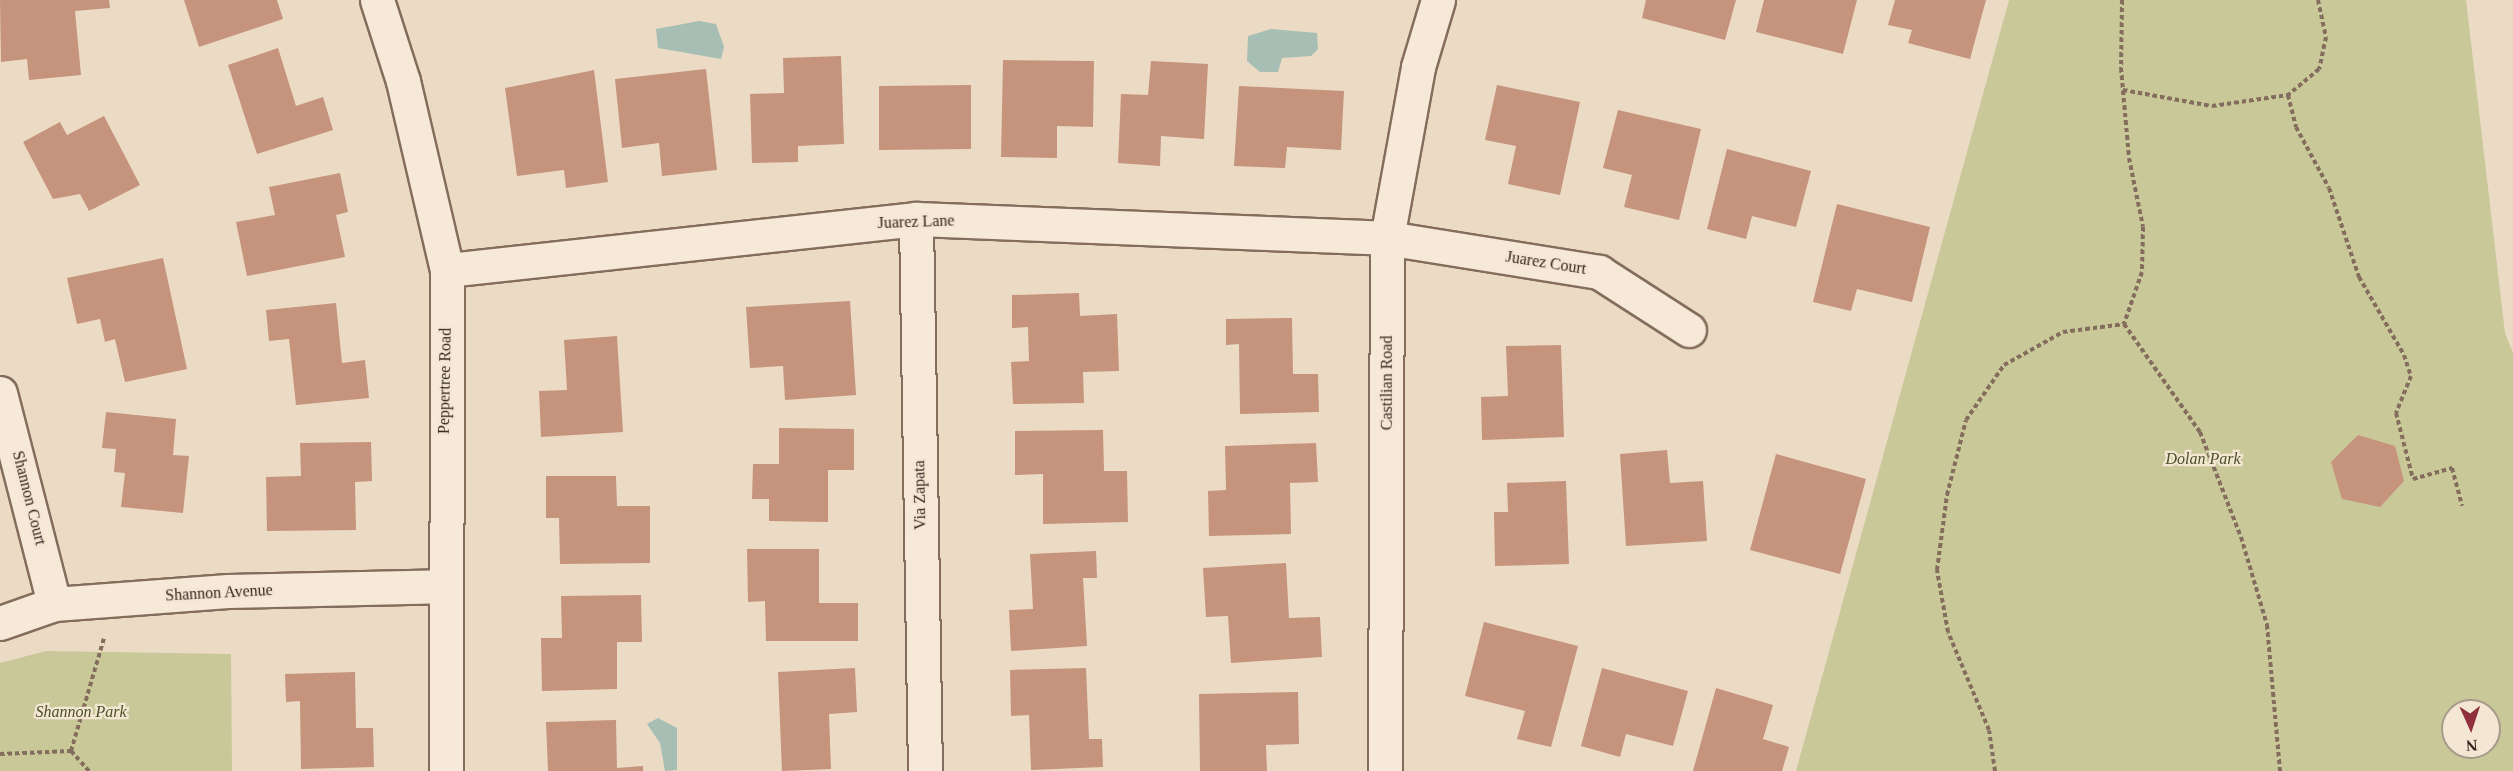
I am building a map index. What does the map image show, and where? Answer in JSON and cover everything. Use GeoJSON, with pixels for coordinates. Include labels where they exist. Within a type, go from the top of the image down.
{"type":"FeatureCollection","features":[{"type":"Feature","properties":{"kind":"street","name":"Peppertree Road"},"geometry":{"type":"LineString","coordinates":[[377,0],[403,81],[447,270],[442,586],[446,771]]}},
{"type":"Feature","properties":{"kind":"street","name":"Castilian Road"},"geometry":{"type":"LineString","coordinates":[[1385,771],[1388,238],[1418,67],[1438,0]]}},
{"type":"Feature","properties":{"kind":"street","name":"Juarez Lane"},"geometry":{"type":"LineString","coordinates":[[447,270],[916,219],[1388,238]]}},
{"type":"Feature","properties":{"kind":"street","name":"Via Zapata"},"geometry":{"type":"LineString","coordinates":[[916,219],[925,771]]}},
{"type":"Feature","properties":{"kind":"street","name":"Juarez Court"},"geometry":{"type":"LineString","coordinates":[[1388,238],[1599,272],[1689,330]]}},
{"type":"Feature","properties":{"kind":"street","name":"Shannon Court"},"geometry":{"type":"LineString","coordinates":[[0,393],[54,604]]}},
{"type":"Feature","properties":{"kind":"street","name":"Shannon Avenue"},"geometry":{"type":"LineString","coordinates":[[0,623],[54,604],[113,599],[442,586]]}},
{"type":"Feature","properties":{"kind":"path"},"geometry":{"type":"LineString","coordinates":[[2122,0],[2123,90],[2143,227],[2142,272],[2124,324]]}},
{"type":"Feature","properties":{"kind":"path"},"geometry":{"type":"LineString","coordinates":[[2123,90],[2212,106],[2288,95],[2319,69],[2326,37],[2318,0]]}},
{"type":"Feature","properties":{"kind":"path"},"geometry":{"type":"LineString","coordinates":[[2288,95],[2296,127],[2329,188],[2359,277],[2404,355],[2411,376],[2396,413],[2413,479],[2452,468],[2462,506]]}},
{"type":"Feature","properties":{"kind":"path"},"geometry":{"type":"LineString","coordinates":[[1995,771],[1989,730],[1948,632],[1937,570],[1947,495],[1966,420],[2004,365],[2063,332],[2124,324]]}},
{"type":"Feature","properties":{"kind":"path"},"geometry":{"type":"LineString","coordinates":[[2124,324],[2200,432],[2241,537],[2267,625],[2280,771]]}},
{"type":"Feature","properties":{"kind":"path"},"geometry":{"type":"LineString","coordinates":[[71,751],[113,599]]}},
{"type":"Feature","properties":{"kind":"path"},"geometry":{"type":"LineString","coordinates":[[0,754],[71,751]]}},
{"type":"Feature","properties":{"kind":"path"},"geometry":{"type":"LineString","coordinates":[[71,751],[89,771]]}},
{"type":"Feature","properties":{"kind":"green space","name":"Dolan Park"},"geometry":{"type":"Polygon","coordinates":[[[2009,0],[2466,0],[2505,333],[2513,353],[2513,771],[1796,771],[2009,0]]]}},
{"type":"Feature","properties":{"kind":"green space","name":"Shannon Park"},"geometry":{"type":"Polygon","coordinates":[[[46,651],[231,654],[232,771],[0,771],[0,663],[46,651]]]}},
{"type":"Feature","properties":{"kind":"shaded area"},"geometry":{"type":"Polygon","coordinates":[[[699,21],[716,24],[724,47],[721,59],[658,48],[656,29],[699,21]]]}},
{"type":"Feature","properties":{"kind":"shaded area"},"geometry":{"type":"Polygon","coordinates":[[[1271,29],[1317,33],[1318,49],[1311,56],[1282,58],[1278,72],[1260,72],[1247,61],[1248,36],[1271,29]]]}},
{"type":"Feature","properties":{"kind":"shaded area"},"geometry":{"type":"Polygon","coordinates":[[[658,718],[677,728],[677,770],[665,771],[660,743],[647,724],[658,718]]]}},
{"type":"Feature","properties":{"kind":"building"},"geometry":{"type":"Polygon","coordinates":[[[0,0],[109,0],[110,8],[75,11],[81,75],[29,80],[27,59],[1,62],[0,0]]]}},
{"type":"Feature","properties":{"kind":"building"},"geometry":{"type":"Polygon","coordinates":[[[184,0],[277,0],[283,19],[199,47],[184,0]]]}},
{"type":"Feature","properties":{"kind":"building"},"geometry":{"type":"Polygon","coordinates":[[[1646,0],[1736,0],[1725,40],[1642,18],[1646,0]]]}},
{"type":"Feature","properties":{"kind":"building"},"geometry":{"type":"Polygon","coordinates":[[[1764,0],[1857,0],[1843,54],[1756,32],[1764,0]]]}},
{"type":"Feature","properties":{"kind":"building"},"geometry":{"type":"Polygon","coordinates":[[[1895,0],[1986,0],[1970,59],[1908,43],[1912,30],[1888,25],[1895,0]]]}},
{"type":"Feature","properties":{"kind":"building"},"geometry":{"type":"Polygon","coordinates":[[[278,48],[296,106],[323,97],[333,130],[257,154],[228,65],[278,48]]]}},
{"type":"Feature","properties":{"kind":"building"},"geometry":{"type":"Polygon","coordinates":[[[841,56],[844,144],[798,146],[798,162],[752,163],[750,94],[784,93],[783,58],[841,56]]]}},
{"type":"Feature","properties":{"kind":"building"},"geometry":{"type":"Polygon","coordinates":[[[1003,60],[1094,61],[1093,127],[1057,126],[1057,158],[1001,157],[1003,60]]]}},
{"type":"Feature","properties":{"kind":"building"},"geometry":{"type":"Polygon","coordinates":[[[1151,61],[1208,64],[1204,139],[1161,136],[1160,166],[1118,163],[1121,94],[1148,95],[1151,61]]]}},
{"type":"Feature","properties":{"kind":"building"},"geometry":{"type":"Polygon","coordinates":[[[706,69],[717,170],[662,176],[659,143],[622,148],[615,79],[706,69]]]}},
{"type":"Feature","properties":{"kind":"building"},"geometry":{"type":"Polygon","coordinates":[[[594,70],[608,182],[566,188],[564,170],[517,176],[505,88],[594,70]]]}},
{"type":"Feature","properties":{"kind":"building"},"geometry":{"type":"Polygon","coordinates":[[[971,85],[971,149],[879,150],[879,86],[971,85]]]}},
{"type":"Feature","properties":{"kind":"building"},"geometry":{"type":"Polygon","coordinates":[[[1497,85],[1580,102],[1560,195],[1508,184],[1516,146],[1485,140],[1497,85]]]}},
{"type":"Feature","properties":{"kind":"building"},"geometry":{"type":"Polygon","coordinates":[[[1239,86],[1344,91],[1341,150],[1287,147],[1285,168],[1234,166],[1239,86]]]}},
{"type":"Feature","properties":{"kind":"building"},"geometry":{"type":"Polygon","coordinates":[[[1618,110],[1701,129],[1679,220],[1624,207],[1632,175],[1603,168],[1618,110]]]}},
{"type":"Feature","properties":{"kind":"building"},"geometry":{"type":"Polygon","coordinates":[[[104,116],[140,185],[89,211],[80,194],[53,199],[23,142],[60,122],[67,135],[104,116]]]}},
{"type":"Feature","properties":{"kind":"building"},"geometry":{"type":"Polygon","coordinates":[[[1727,149],[1811,171],[1796,227],[1752,216],[1746,239],[1707,229],[1727,149]]]}},
{"type":"Feature","properties":{"kind":"building"},"geometry":{"type":"Polygon","coordinates":[[[340,173],[348,212],[336,215],[345,257],[247,276],[236,222],[275,215],[269,187],[340,173]]]}},
{"type":"Feature","properties":{"kind":"building"},"geometry":{"type":"Polygon","coordinates":[[[1837,204],[1930,227],[1912,302],[1857,289],[1851,311],[1813,302],[1837,204]]]}},
{"type":"Feature","properties":{"kind":"building"},"geometry":{"type":"Polygon","coordinates":[[[163,258],[187,369],[125,382],[115,339],[105,342],[100,319],[77,324],[67,278],[163,258]]]}},
{"type":"Feature","properties":{"kind":"building"},"geometry":{"type":"Polygon","coordinates":[[[1079,293],[1080,316],[1117,314],[1119,371],[1083,372],[1084,403],[1013,404],[1011,362],[1029,361],[1028,327],[1012,328],[1012,295],[1079,293]]]}},
{"type":"Feature","properties":{"kind":"building"},"geometry":{"type":"Polygon","coordinates":[[[850,301],[856,395],[785,400],[783,366],[750,368],[746,307],[850,301]]]}},
{"type":"Feature","properties":{"kind":"building"},"geometry":{"type":"Polygon","coordinates":[[[336,303],[342,363],[365,360],[369,398],[296,405],[289,339],[269,341],[266,310],[336,303]]]}},
{"type":"Feature","properties":{"kind":"building"},"geometry":{"type":"Polygon","coordinates":[[[1292,318],[1293,374],[1318,374],[1319,412],[1240,414],[1239,344],[1226,345],[1226,319],[1292,318]]]}},
{"type":"Feature","properties":{"kind":"building"},"geometry":{"type":"Polygon","coordinates":[[[617,336],[623,432],[541,437],[539,391],[567,390],[564,340],[617,336]]]}},
{"type":"Feature","properties":{"kind":"building"},"geometry":{"type":"Polygon","coordinates":[[[1561,345],[1564,437],[1482,440],[1481,397],[1508,396],[1506,346],[1561,345]]]}},
{"type":"Feature","properties":{"kind":"building"},"geometry":{"type":"Polygon","coordinates":[[[106,412],[176,419],[173,455],[189,456],[183,513],[121,507],[125,473],[114,472],[116,449],[102,448],[106,412]]]}},
{"type":"Feature","properties":{"kind":"building"},"geometry":{"type":"Polygon","coordinates":[[[779,428],[854,429],[854,470],[828,470],[828,522],[769,521],[769,499],[752,499],[753,464],[779,464],[779,428]]]}},
{"type":"Feature","properties":{"kind":"building"},"geometry":{"type":"Polygon","coordinates":[[[1103,430],[1104,471],[1127,471],[1128,522],[1043,524],[1043,474],[1015,475],[1015,431],[1103,430]]]}},
{"type":"Feature","properties":{"kind":"building"},"geometry":{"type":"Polygon","coordinates":[[[2358,435],[2395,446],[2404,481],[2380,507],[2342,499],[2331,462],[2358,435]]]}},
{"type":"Feature","properties":{"kind":"building"},"geometry":{"type":"Polygon","coordinates":[[[371,442],[372,481],[355,482],[356,530],[267,531],[266,477],[301,476],[300,443],[371,442]]]}},
{"type":"Feature","properties":{"kind":"building"},"geometry":{"type":"Polygon","coordinates":[[[1316,443],[1318,482],[1290,483],[1291,534],[1209,536],[1208,491],[1226,490],[1225,446],[1316,443]]]}},
{"type":"Feature","properties":{"kind":"building"},"geometry":{"type":"Polygon","coordinates":[[[1667,450],[1670,483],[1703,481],[1707,541],[1626,546],[1620,454],[1667,450]]]}},
{"type":"Feature","properties":{"kind":"building"},"geometry":{"type":"Polygon","coordinates":[[[1776,454],[1866,479],[1840,574],[1750,550],[1776,454]]]}},
{"type":"Feature","properties":{"kind":"building"},"geometry":{"type":"Polygon","coordinates":[[[546,476],[616,476],[617,506],[650,506],[650,563],[560,564],[559,518],[546,518],[546,476]]]}},
{"type":"Feature","properties":{"kind":"building"},"geometry":{"type":"Polygon","coordinates":[[[1566,481],[1569,564],[1495,566],[1494,512],[1508,512],[1507,483],[1566,481]]]}},
{"type":"Feature","properties":{"kind":"building"},"geometry":{"type":"Polygon","coordinates":[[[747,549],[819,549],[819,603],[858,603],[858,641],[766,641],[765,601],[748,602],[747,549]]]}},
{"type":"Feature","properties":{"kind":"building"},"geometry":{"type":"Polygon","coordinates":[[[1096,551],[1097,578],[1083,578],[1087,646],[1011,651],[1009,610],[1033,609],[1030,554],[1096,551]]]}},
{"type":"Feature","properties":{"kind":"building"},"geometry":{"type":"Polygon","coordinates":[[[1286,563],[1289,618],[1320,617],[1322,657],[1231,663],[1228,616],[1206,617],[1203,568],[1286,563]]]}},
{"type":"Feature","properties":{"kind":"building"},"geometry":{"type":"Polygon","coordinates":[[[641,595],[642,642],[617,642],[617,689],[542,691],[541,638],[562,638],[561,596],[641,595]]]}},
{"type":"Feature","properties":{"kind":"building"},"geometry":{"type":"Polygon","coordinates":[[[1484,622],[1578,646],[1551,747],[1517,739],[1525,711],[1465,696],[1484,622]]]}},
{"type":"Feature","properties":{"kind":"building"},"geometry":{"type":"Polygon","coordinates":[[[855,668],[857,712],[829,714],[831,769],[782,771],[778,672],[855,668]]]}},
{"type":"Feature","properties":{"kind":"building"},"geometry":{"type":"Polygon","coordinates":[[[1086,668],[1089,739],[1102,739],[1103,767],[1031,770],[1029,715],[1011,716],[1010,670],[1086,668]]]}},
{"type":"Feature","properties":{"kind":"building"},"geometry":{"type":"Polygon","coordinates":[[[1602,668],[1688,691],[1673,746],[1626,734],[1620,757],[1581,746],[1602,668]]]}},
{"type":"Feature","properties":{"kind":"building"},"geometry":{"type":"Polygon","coordinates":[[[355,672],[356,728],[373,728],[374,767],[301,769],[300,701],[286,702],[285,674],[355,672]]]}},
{"type":"Feature","properties":{"kind":"building"},"geometry":{"type":"Polygon","coordinates":[[[1716,688],[1773,705],[1763,739],[1789,747],[1782,771],[1693,771],[1716,688]]]}},
{"type":"Feature","properties":{"kind":"building"},"geometry":{"type":"Polygon","coordinates":[[[1298,692],[1299,744],[1266,745],[1267,771],[1200,771],[1199,694],[1298,692]]]}},
{"type":"Feature","properties":{"kind":"building"},"geometry":{"type":"Polygon","coordinates":[[[616,720],[617,768],[643,766],[643,771],[548,771],[546,722],[616,720]]]}}]}
